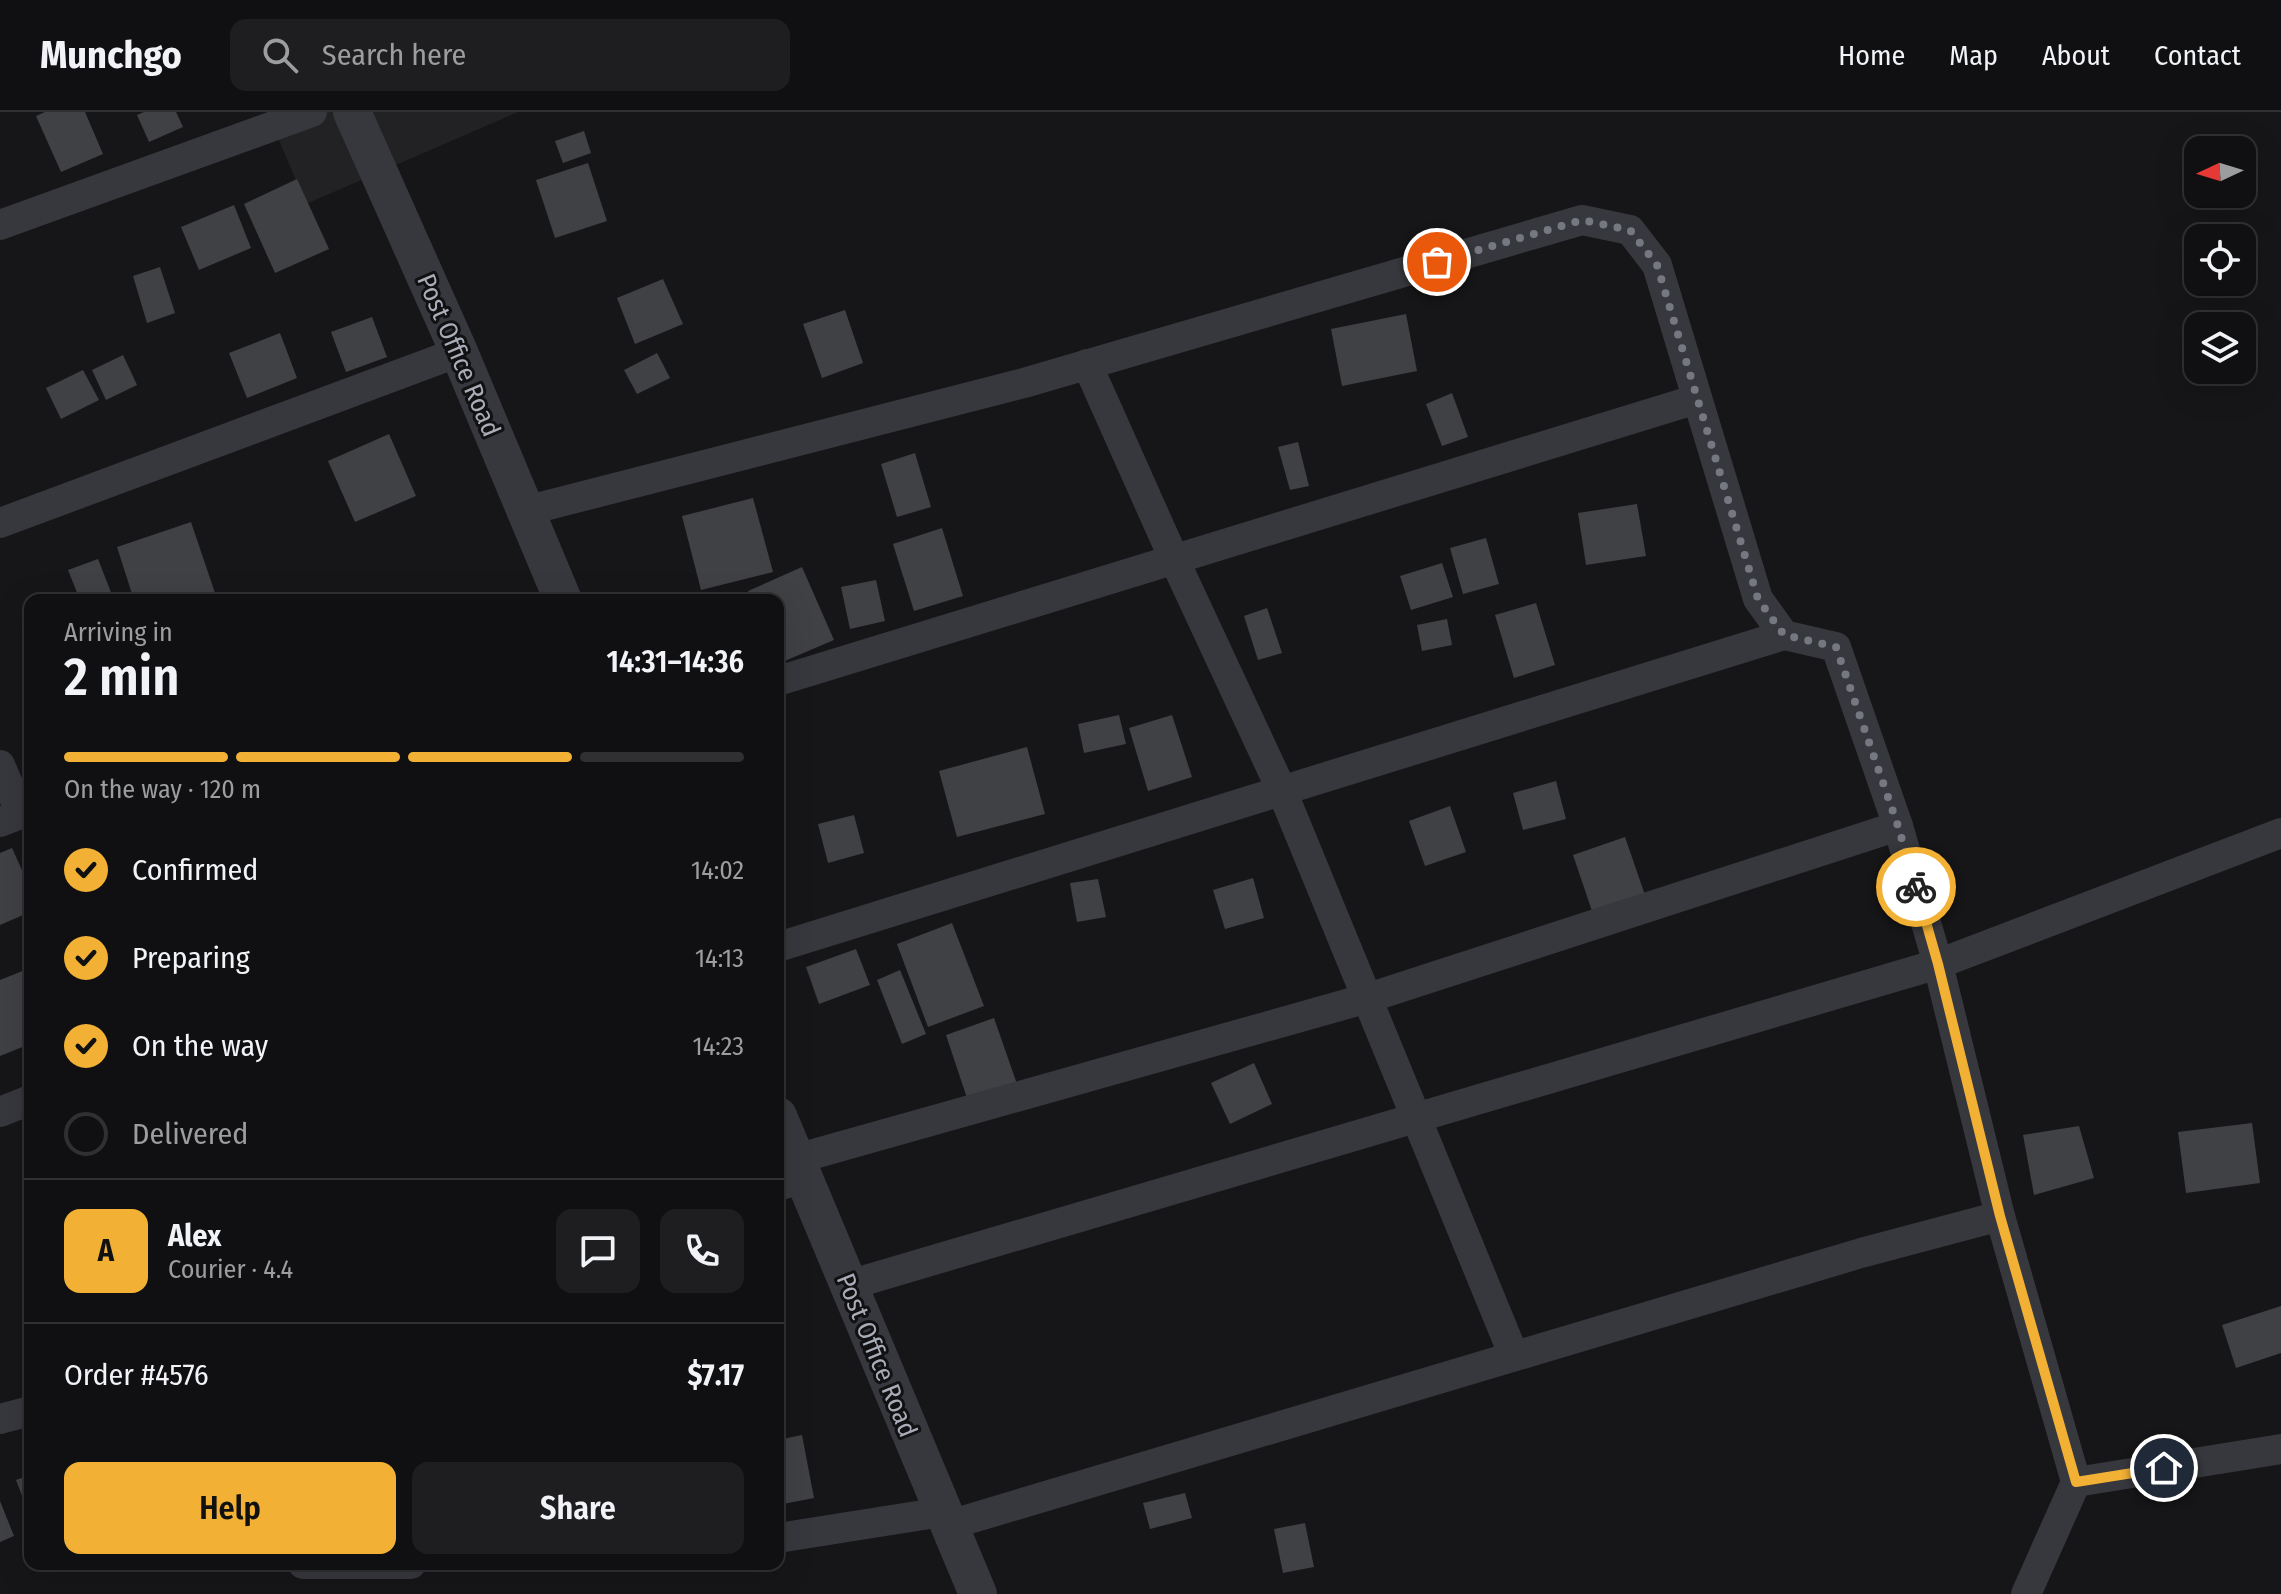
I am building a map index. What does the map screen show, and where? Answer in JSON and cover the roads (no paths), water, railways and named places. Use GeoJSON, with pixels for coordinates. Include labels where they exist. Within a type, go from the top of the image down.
{"type":"FeatureCollection","features":[{"type":"Feature","properties":{"kind":"street"},"geometry":{"type":"LineString","coordinates":[[0,225],[312,112]]}},
{"type":"Feature","properties":{"kind":"street","name":"Post Office Road"},"geometry":{"type":"LineString","coordinates":[[352,112],[459,352],[559,594]]}},
{"type":"Feature","properties":{"kind":"street"},"geometry":{"type":"LineString","coordinates":[[525,511],[1024,383],[1582,220],[1630,230],[1657,265],[1758,599],[1784,635]]}},
{"type":"Feature","properties":{"kind":"street"},"geometry":{"type":"LineString","coordinates":[[0,523],[459,352]]}},
{"type":"Feature","properties":{"kind":"street"},"geometry":{"type":"LineString","coordinates":[[1087,364],[1282,791],[1514,1356]]}},
{"type":"Feature","properties":{"kind":"street"},"geometry":{"type":"LineString","coordinates":[[784,679],[1697,399]]}},
{"type":"Feature","properties":{"kind":"street"},"geometry":{"type":"LineString","coordinates":[[784,945],[1784,635],[1836,647],[1898,826],[1938,964],[2000,1216],[2076,1482],[2026,1594]]}},
{"type":"Feature","properties":{"kind":"street"},"geometry":{"type":"LineString","coordinates":[[0,765],[20,820]]}},
{"type":"Feature","properties":{"kind":"street"},"geometry":{"type":"LineString","coordinates":[[792,1174],[1368,998],[1898,826]]}},
{"type":"Feature","properties":{"kind":"street"},"geometry":{"type":"LineString","coordinates":[[849,1285],[1938,964],[2281,833]]}},
{"type":"Feature","properties":{"kind":"street"},"geometry":{"type":"LineString","coordinates":[[0,1112],[24,1102]]}},
{"type":"Feature","properties":{"kind":"street","name":"Post Office Road"},"geometry":{"type":"LineString","coordinates":[[784,1141],[792,1174],[849,1285],[978,1594]]}},
{"type":"Feature","properties":{"kind":"street"},"geometry":{"type":"LineString","coordinates":[[784,1537],[946,1519],[1861,1253],[2000,1216]]}},
{"type":"Feature","properties":{"kind":"street"},"geometry":{"type":"LineString","coordinates":[[0,1419],[24,1413]]}},
{"type":"Feature","properties":{"kind":"street"},"geometry":{"type":"LineString","coordinates":[[2076,1482],[2281,1449]]}}]}
